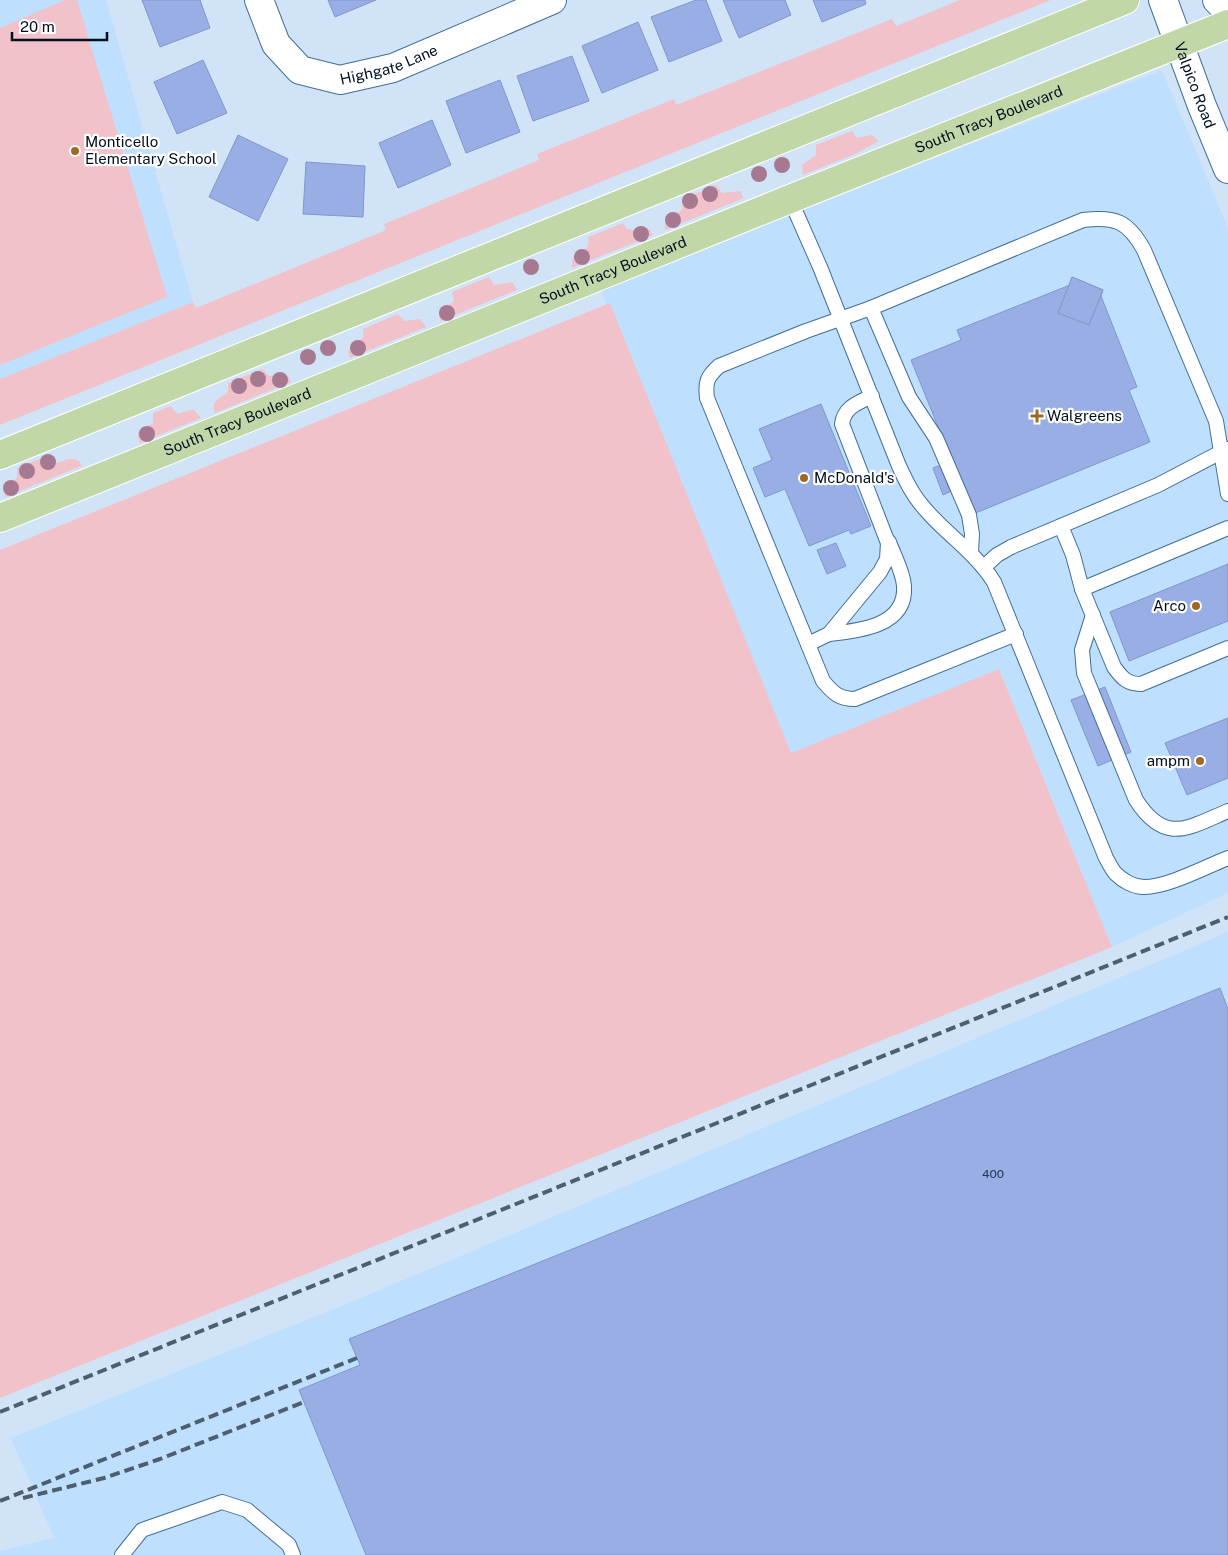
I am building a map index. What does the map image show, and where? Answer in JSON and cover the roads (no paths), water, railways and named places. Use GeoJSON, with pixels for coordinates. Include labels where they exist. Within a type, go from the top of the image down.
{"type":"FeatureCollection","features":[{"type":"Feature","properties":{"kind":"main road"},"geometry":{"type":"LineString","coordinates":[[0,455],[1125,0]]}},
{"type":"Feature","properties":{"kind":"main road","name":"South Tracy Boulevard"},"geometry":{"type":"LineString","coordinates":[[0,518],[790,198],[1228,24]]}},
{"type":"Feature","properties":{"kind":"street","name":"Highgate Lane"},"geometry":{"type":"LineString","coordinates":[[259,0],[276,44],[300,70],[340,80],[393,68],[552,0]]}},
{"type":"Feature","properties":{"kind":"street","name":"Valpico Road"},"geometry":{"type":"LineString","coordinates":[[1163,0],[1202,106],[1228,169]]}},
{"type":"Feature","properties":{"kind":"street"},"geometry":{"type":"LineString","coordinates":[[1217,0],[1228,10]]}},
{"type":"Feature","properties":{"kind":"lane"},"geometry":{"type":"LineString","coordinates":[[790,198],[910,489],[923,508],[942,528],[971,552],[984,566],[994,582],[1106,858],[1116,874],[1130,884],[1142,887],[1154,886],[1228,858]]}},
{"type":"Feature","properties":{"kind":"lane"},"geometry":{"type":"LineString","coordinates":[[1016,634],[855,699],[845,699],[834,694],[823,681],[708,398],[706,386],[709,375],[719,366],[840,318],[871,308],[1083,220],[1099,218],[1116,220],[1128,227],[1137,237],[1144,250],[1216,421],[1224,451],[1228,494]]}},
{"type":"Feature","properties":{"kind":"lane"},"geometry":{"type":"LineString","coordinates":[[871,308],[909,397],[936,438],[969,515],[972,534],[971,552]]}},
{"type":"Feature","properties":{"kind":"lane"},"geometry":{"type":"LineString","coordinates":[[808,644],[829,634],[851,632],[885,622],[896,614],[902,603],[904,586],[900,568],[842,424],[843,416],[848,409],[872,396]]}},
{"type":"Feature","properties":{"kind":"lane"},"geometry":{"type":"LineString","coordinates":[[984,566],[997,555],[1011,547],[1158,485],[1224,451]]}},
{"type":"Feature","properties":{"kind":"lane"},"geometry":{"type":"LineString","coordinates":[[1060,526],[1073,555],[1082,589],[1114,667],[1122,678],[1132,684],[1141,684],[1228,648]]}},
{"type":"Feature","properties":{"kind":"lane"},"geometry":{"type":"LineString","coordinates":[[829,634],[880,572],[887,559],[888,543],[883,527]]}},
{"type":"Feature","properties":{"kind":"lane"},"geometry":{"type":"LineString","coordinates":[[1082,589],[1228,528]]}},
{"type":"Feature","properties":{"kind":"lane"},"geometry":{"type":"LineString","coordinates":[[1093,615],[1082,650],[1084,673],[1136,800],[1144,813],[1155,823],[1167,829],[1180,829],[1190,827],[1228,811]]}},
{"type":"Feature","properties":{"kind":"lane"},"geometry":{"type":"LineString","coordinates":[[122,1555],[142,1530],[222,1502],[247,1510],[289,1545],[293,1555]]}},
{"type":"Feature","properties":{"kind":"railway"},"geometry":{"type":"LineString","coordinates":[[0,1412],[1228,917]]}},
{"type":"Feature","properties":{"kind":"railway"},"geometry":{"type":"LineString","coordinates":[[0,1501],[357,1358]]}},
{"type":"Feature","properties":{"kind":"railway"},"geometry":{"type":"LineString","coordinates":[[23,1498],[104,1478],[160,1459],[304,1402]]}},
{"type":"Feature","properties":{"kind":"place","name":"Monticello Elementary School"},"geometry":{"type":"Point","coordinates":[75,151]}},
{"type":"Feature","properties":{"kind":"place","name":"Walgreens"},"geometry":{"type":"Point","coordinates":[1037,416]}},
{"type":"Feature","properties":{"kind":"place","name":"McDonald's"},"geometry":{"type":"Point","coordinates":[804,478]}},
{"type":"Feature","properties":{"kind":"place","name":"Arco"},"geometry":{"type":"Point","coordinates":[1196,606]}},
{"type":"Feature","properties":{"kind":"place","name":"ampm"},"geometry":{"type":"Point","coordinates":[1200,761]}}]}
